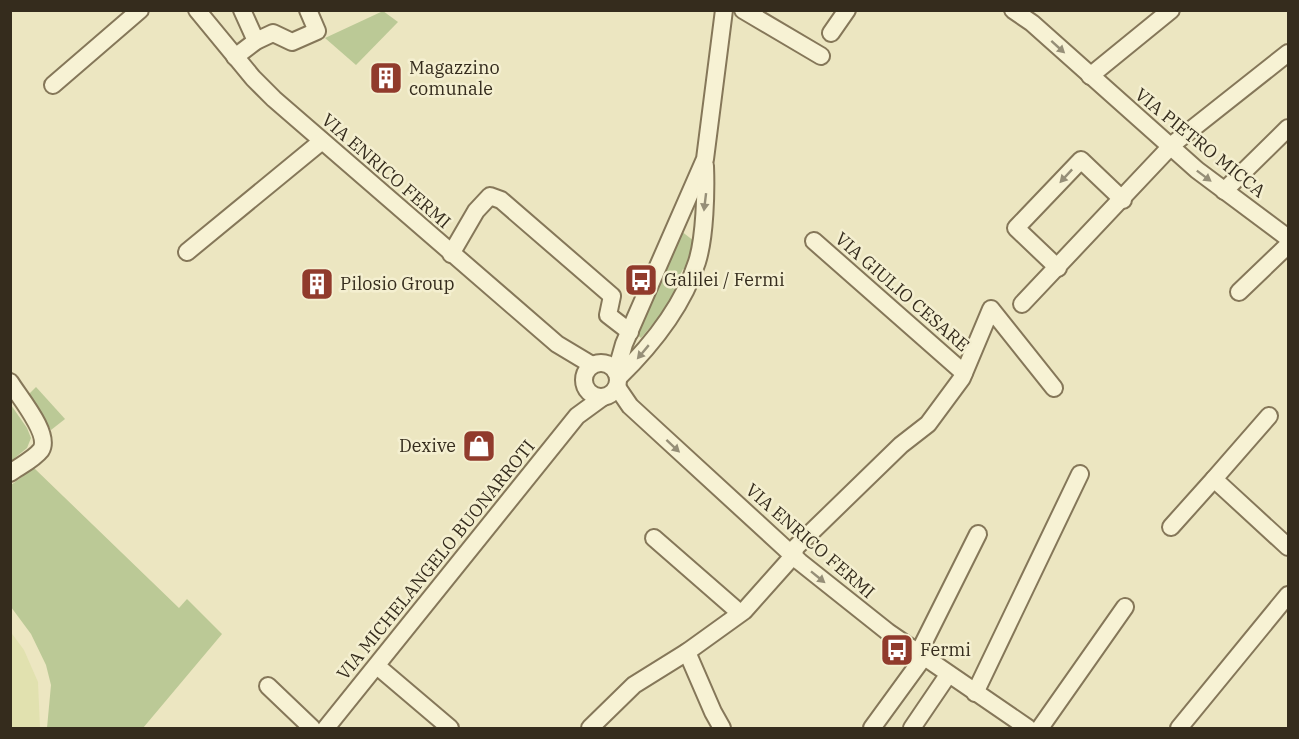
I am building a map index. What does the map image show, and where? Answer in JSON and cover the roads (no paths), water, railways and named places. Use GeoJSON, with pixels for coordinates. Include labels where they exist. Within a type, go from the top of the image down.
{"type":"FeatureCollection","features":[{"type":"Feature","properties":{"kind":"street"},"geometry":{"type":"LineString","coordinates":[[53,85],[140,10]]}},
{"type":"Feature","properties":{"kind":"street","name":"VIA ENRICO FERMI"},"geometry":{"type":"LineString","coordinates":[[197,10],[235,57],[274,99],[590,374]]}},
{"type":"Feature","properties":{"kind":"street"},"geometry":{"type":"LineString","coordinates":[[242,10],[256,41]]}},
{"type":"Feature","properties":{"kind":"street"},"geometry":{"type":"LineString","coordinates":[[235,57],[256,41],[273,33],[292,42],[317,31],[308,10]]}},
{"type":"Feature","properties":{"kind":"street"},"geometry":{"type":"LineString","coordinates":[[590,374],[592,395],[612,386],[627,338],[705,159],[724,10]]}},
{"type":"Feature","properties":{"kind":"street"},"geometry":{"type":"LineString","coordinates":[[743,10],[821,56]]}},
{"type":"Feature","properties":{"kind":"street"},"geometry":{"type":"LineString","coordinates":[[831,33],[847,10]]}},
{"type":"Feature","properties":{"kind":"street","name":"VIA PIETRO MICCA"},"geometry":{"type":"LineString","coordinates":[[1013,10],[1032,23],[1170,148],[1288,238]]}},
{"type":"Feature","properties":{"kind":"street"},"geometry":{"type":"LineString","coordinates":[[1090,76],[1171,10]]}},
{"type":"Feature","properties":{"kind":"street"},"geometry":{"type":"LineString","coordinates":[[1022,304],[1170,148],[1202,119],[1288,52]]}},
{"type":"Feature","properties":{"kind":"street"},"geometry":{"type":"LineString","coordinates":[[1224,191],[1288,128]]}},
{"type":"Feature","properties":{"kind":"street"},"geometry":{"type":"LineString","coordinates":[[187,252],[322,141]]}},
{"type":"Feature","properties":{"kind":"street","name":"VIA MICHELANGELO BUONARROTI"},"geometry":{"type":"LineString","coordinates":[[326,729],[577,416],[612,386],[643,353],[675,308],[698,261],[706,190],[705,159]]}},
{"type":"Feature","properties":{"kind":"street"},"geometry":{"type":"LineString","coordinates":[[1058,268],[1016,228],[1081,160],[1123,200]]}},
{"type":"Feature","properties":{"kind":"street"},"geometry":{"type":"LineString","coordinates":[[451,254],[476,211],[490,196],[501,200],[612,296],[608,315],[627,338]]}},
{"type":"Feature","properties":{"kind":"street"},"geometry":{"type":"LineString","coordinates":[[672,237],[682,228],[687,229],[697,238],[699,244]]}},
{"type":"Feature","properties":{"kind":"street","name":"VIA GIULIO CESARE"},"geometry":{"type":"LineString","coordinates":[[814,241],[964,373]]}},
{"type":"Feature","properties":{"kind":"street"},"geometry":{"type":"LineString","coordinates":[[1239,292],[1288,245]]}},
{"type":"Feature","properties":{"kind":"street","name":"VIA GIULIO CESARE"},"geometry":{"type":"LineString","coordinates":[[590,729],[634,685],[687,652],[740,613],[793,556],[796,547],[885,460],[928,424],[964,373],[991,309],[1054,388]]}},
{"type":"Feature","properties":{"kind":"street"},"geometry":{"type":"LineString","coordinates":[[590,374],[627,338]]}},
{"type":"Feature","properties":{"kind":"street"},"geometry":{"type":"LineString","coordinates":[[590,374],[610,365],[612,386]]}},
{"type":"Feature","properties":{"kind":"street","name":"VIA MICHELANGELO BUONARROTI"},"geometry":{"type":"LineString","coordinates":[[577,416],[590,374]]}},
{"type":"Feature","properties":{"kind":"street"},"geometry":{"type":"LineString","coordinates":[[10,382],[42,431],[44,443],[39,453],[10,473]]}},
{"type":"Feature","properties":{"kind":"street","name":"VIA ENRICO FERMI"},"geometry":{"type":"LineString","coordinates":[[612,386],[630,406],[793,556],[921,656],[1028,729]]}},
{"type":"Feature","properties":{"kind":"street"},"geometry":{"type":"LineString","coordinates":[[1171,527],[1269,416]]}},
{"type":"Feature","properties":{"kind":"street"},"geometry":{"type":"LineString","coordinates":[[975,693],[1080,474]]}},
{"type":"Feature","properties":{"kind":"street"},"geometry":{"type":"LineString","coordinates":[[1214,479],[1288,546]]}},
{"type":"Feature","properties":{"kind":"street"},"geometry":{"type":"LineString","coordinates":[[872,729],[921,656],[978,534]]}},
{"type":"Feature","properties":{"kind":"street"},"geometry":{"type":"LineString","coordinates":[[654,538],[740,613]]}},
{"type":"Feature","properties":{"kind":"street"},"geometry":{"type":"LineString","coordinates":[[1179,729],[1287,601]]}},
{"type":"Feature","properties":{"kind":"street"},"geometry":{"type":"LineString","coordinates":[[1040,729],[1125,607]]}},
{"type":"Feature","properties":{"kind":"street"},"geometry":{"type":"LineString","coordinates":[[687,652],[723,729]]}},
{"type":"Feature","properties":{"kind":"street"},"geometry":{"type":"LineString","coordinates":[[377,666],[450,729]]}},
{"type":"Feature","properties":{"kind":"street"},"geometry":{"type":"LineString","coordinates":[[912,729],[948,675]]}},
{"type":"Feature","properties":{"kind":"street"},"geometry":{"type":"LineString","coordinates":[[268,686],[312,729]]}},
{"type":"Feature","properties":{"kind":"place","name":"Magazzino comunale"},"geometry":{"type":"Point","coordinates":[386,78]}},
{"type":"Feature","properties":{"kind":"place","name":"Galilei / Fermi"},"geometry":{"type":"Point","coordinates":[641,280]}},
{"type":"Feature","properties":{"kind":"place","name":"Pilosio Group"},"geometry":{"type":"Point","coordinates":[317,284]}},
{"type":"Feature","properties":{"kind":"place","name":"Dexive"},"geometry":{"type":"Point","coordinates":[479,446]}},
{"type":"Feature","properties":{"kind":"place","name":"Fermi"},"geometry":{"type":"Point","coordinates":[897,650]}}]}
